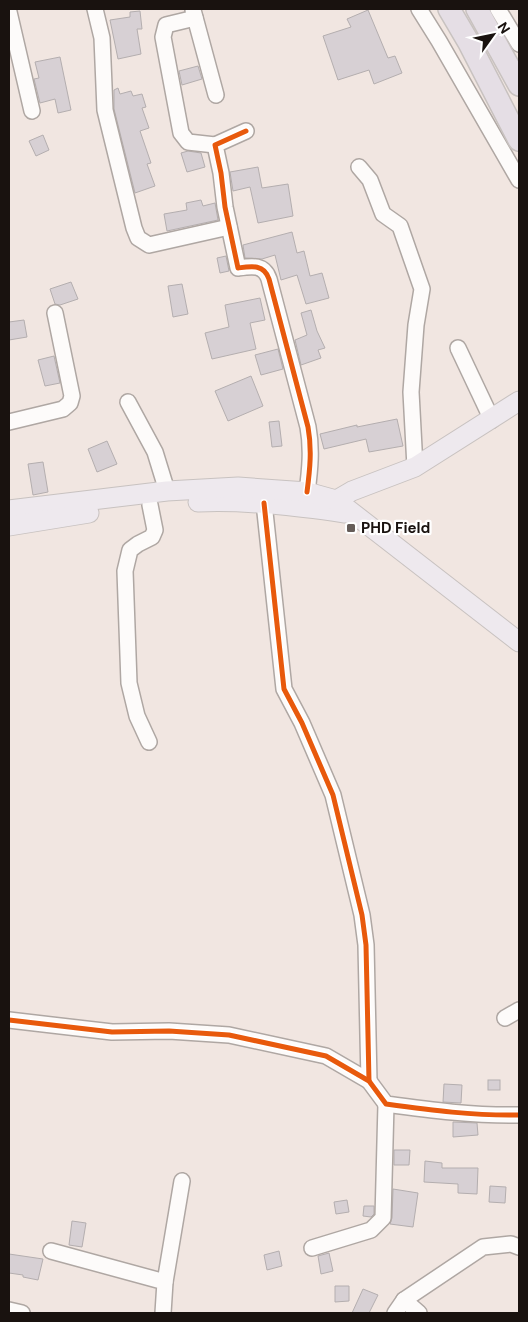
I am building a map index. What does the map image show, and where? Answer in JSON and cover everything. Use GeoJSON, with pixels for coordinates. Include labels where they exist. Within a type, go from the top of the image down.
{"type":"FeatureCollection","features":[{"type":"Feature","properties":{"kind":"highway"},"geometry":{"type":"LineString","coordinates":[[449,9],[469,43],[519,140]]}},
{"type":"Feature","properties":{"kind":"highway"},"geometry":{"type":"LineString","coordinates":[[476,9],[519,85]]}},
{"type":"Feature","properties":{"kind":"main road"},"geometry":{"type":"LineString","coordinates":[[9,526],[171,502],[218,501],[329,504],[352,491],[415,467],[492,420],[519,401]]}},
{"type":"Feature","properties":{"kind":"main road"},"geometry":{"type":"LineString","coordinates":[[9,510],[167,491],[238,487],[307,492],[329,504],[354,514],[519,642]]}},
{"type":"Feature","properties":{"kind":"street"},"geometry":{"type":"LineString","coordinates":[[95,9],[102,38],[105,110],[138,238],[149,245],[229,227]]}},
{"type":"Feature","properties":{"kind":"street"},"geometry":{"type":"LineString","coordinates":[[419,9],[464,82],[519,180]]}},
{"type":"Feature","properties":{"kind":"street"},"geometry":{"type":"LineString","coordinates":[[502,10],[519,44]]}},
{"type":"Feature","properties":{"kind":"street"},"geometry":{"type":"LineString","coordinates":[[9,12],[32,111]]}},
{"type":"Feature","properties":{"kind":"street"},"geometry":{"type":"LineString","coordinates":[[216,95],[194,13],[166,25],[163,37],[181,133],[188,142],[215,145],[246,131]]}},
{"type":"Feature","properties":{"kind":"street"},"geometry":{"type":"LineString","coordinates":[[215,145],[238,268],[257,266],[266,272],[269,279],[308,427],[311,462],[307,492]]}},
{"type":"Feature","properties":{"kind":"street"},"geometry":{"type":"LineString","coordinates":[[359,167],[370,180],[383,214],[400,226],[422,289],[416,325],[411,392],[415,467]]}},
{"type":"Feature","properties":{"kind":"street"},"geometry":{"type":"LineString","coordinates":[[9,422],[63,409],[70,403],[72,396],[55,313]]}},
{"type":"Feature","properties":{"kind":"street"},"geometry":{"type":"LineString","coordinates":[[458,348],[492,420]]}},
{"type":"Feature","properties":{"kind":"street"},"geometry":{"type":"LineString","coordinates":[[128,402],[155,452],[167,491]]}},
{"type":"Feature","properties":{"kind":"street"},"geometry":{"type":"LineString","coordinates":[[264,503],[284,690],[302,724],[333,795],[362,915],[366,945],[369,1081]]}},
{"type":"Feature","properties":{"kind":"street"},"geometry":{"type":"LineString","coordinates":[[149,742],[137,716],[129,683],[125,571],[130,550],[152,537],[154,533],[150,505]]}},
{"type":"Feature","properties":{"kind":"street"},"geometry":{"type":"LineString","coordinates":[[505,1018],[519,1010]]}},
{"type":"Feature","properties":{"kind":"street"},"geometry":{"type":"LineString","coordinates":[[9,1020],[112,1032],[169,1031],[229,1035],[326,1056],[369,1081],[386,1104],[383,1218],[371,1230],[312,1248]]}},
{"type":"Feature","properties":{"kind":"street"},"geometry":{"type":"LineString","coordinates":[[386,1104],[432,1111],[519,1115]]}},
{"type":"Feature","properties":{"kind":"street"},"geometry":{"type":"LineString","coordinates":[[163,1313],[165,1282],[182,1181]]}},
{"type":"Feature","properties":{"kind":"street"},"geometry":{"type":"LineString","coordinates":[[395,1313],[404,1300],[483,1247],[511,1244],[519,1247]]}},
{"type":"Feature","properties":{"kind":"street"},"geometry":{"type":"LineString","coordinates":[[51,1251],[165,1282]]}},
{"type":"Feature","properties":{"kind":"street"},"geometry":{"type":"LineString","coordinates":[[404,1300],[419,1313]]}},
{"type":"Feature","properties":{"kind":"street"},"geometry":{"type":"LineString","coordinates":[[9,1310],[22,1313]]}},
{"type":"Feature","properties":{"kind":"building"},"geometry":{"type":"Polygon","coordinates":[[[368,10],[388,58],[395,56],[402,73],[374,84],[369,70],[338,80],[323,36],[351,27],[347,19],[368,10]]]}},
{"type":"Feature","properties":{"kind":"building"},"geometry":{"type":"Polygon","coordinates":[[[140,11],[142,29],[137,29],[141,54],[118,59],[110,20],[130,17],[130,12],[140,11]]]}},
{"type":"Feature","properties":{"kind":"building"},"geometry":{"type":"Polygon","coordinates":[[[60,57],[71,110],[58,113],[55,99],[40,103],[34,79],[39,78],[35,62],[60,57]]]}},
{"type":"Feature","properties":{"kind":"building"},"geometry":{"type":"Polygon","coordinates":[[[198,66],[202,79],[182,85],[179,71],[198,66]]]}},
{"type":"Feature","properties":{"kind":"building"},"geometry":{"type":"Polygon","coordinates":[[[118,88],[120,94],[131,91],[133,96],[142,94],[146,107],[142,108],[149,128],[140,131],[151,163],[147,164],[155,186],[135,193],[114,109],[114,90],[118,88]]]}},
{"type":"Feature","properties":{"kind":"building"},"geometry":{"type":"Polygon","coordinates":[[[43,135],[49,150],[36,156],[29,141],[43,135]]]}},
{"type":"Feature","properties":{"kind":"building"},"geometry":{"type":"Polygon","coordinates":[[[188,151],[201,153],[205,167],[187,172],[181,153],[188,151]]]}},
{"type":"Feature","properties":{"kind":"building"},"geometry":{"type":"Polygon","coordinates":[[[258,167],[262,188],[288,184],[293,216],[258,223],[250,187],[233,191],[230,172],[258,167]]]}},
{"type":"Feature","properties":{"kind":"building"},"geometry":{"type":"Polygon","coordinates":[[[201,200],[203,206],[215,203],[218,220],[167,231],[164,214],[187,210],[186,203],[201,200]]]}},
{"type":"Feature","properties":{"kind":"building"},"geometry":{"type":"Polygon","coordinates":[[[292,232],[297,253],[304,251],[310,276],[322,273],[329,298],[306,304],[297,275],[281,280],[275,255],[262,259],[245,258],[243,245],[292,232]]]}},
{"type":"Feature","properties":{"kind":"building"},"geometry":{"type":"Polygon","coordinates":[[[226,256],[229,271],[220,273],[217,258],[226,256]]]}},
{"type":"Feature","properties":{"kind":"building"},"geometry":{"type":"Polygon","coordinates":[[[71,282],[78,299],[60,305],[55,304],[50,289],[71,282]]]}},
{"type":"Feature","properties":{"kind":"building"},"geometry":{"type":"Polygon","coordinates":[[[182,284],[188,314],[173,317],[168,286],[182,284]]]}},
{"type":"Feature","properties":{"kind":"building"},"geometry":{"type":"Polygon","coordinates":[[[260,298],[265,320],[250,323],[256,349],[212,359],[205,333],[229,327],[225,305],[260,298]]]}},
{"type":"Feature","properties":{"kind":"building"},"geometry":{"type":"Polygon","coordinates":[[[311,310],[317,331],[325,348],[318,350],[321,358],[301,365],[295,340],[307,335],[301,313],[311,310]]]}},
{"type":"Feature","properties":{"kind":"building"},"geometry":{"type":"Polygon","coordinates":[[[24,320],[27,337],[9,340],[9,322],[24,320]]]}},
{"type":"Feature","properties":{"kind":"building"},"geometry":{"type":"Polygon","coordinates":[[[278,349],[283,369],[261,375],[255,355],[278,349]]]}},
{"type":"Feature","properties":{"kind":"building"},"geometry":{"type":"Polygon","coordinates":[[[54,356],[60,383],[45,386],[38,360],[54,356]]]}},
{"type":"Feature","properties":{"kind":"building"},"geometry":{"type":"Polygon","coordinates":[[[251,376],[263,406],[228,421],[215,391],[251,376]]]}},
{"type":"Feature","properties":{"kind":"building"},"geometry":{"type":"Polygon","coordinates":[[[397,419],[403,446],[369,452],[366,439],[324,449],[320,434],[357,425],[357,427],[397,419]]]}},
{"type":"Feature","properties":{"kind":"building"},"geometry":{"type":"Polygon","coordinates":[[[279,421],[282,446],[272,447],[269,422],[279,421]]]}},
{"type":"Feature","properties":{"kind":"building"},"geometry":{"type":"Polygon","coordinates":[[[107,441],[117,464],[97,472],[88,449],[107,441]]]}},
{"type":"Feature","properties":{"kind":"building"},"geometry":{"type":"Polygon","coordinates":[[[43,462],[48,492],[33,495],[28,464],[43,462]]]}},
{"type":"Feature","properties":{"kind":"building"},"geometry":{"type":"Polygon","coordinates":[[[488,1080],[500,1080],[500,1090],[488,1090],[488,1080]]]}},
{"type":"Feature","properties":{"kind":"building"},"geometry":{"type":"Polygon","coordinates":[[[444,1084],[462,1085],[461,1103],[443,1102],[444,1084]]]}},
{"type":"Feature","properties":{"kind":"building"},"geometry":{"type":"Polygon","coordinates":[[[453,1122],[477,1123],[478,1135],[453,1137],[453,1122]]]}},
{"type":"Feature","properties":{"kind":"building"},"geometry":{"type":"Polygon","coordinates":[[[394,1150],[410,1150],[409,1165],[394,1165],[394,1150]]]}},
{"type":"Feature","properties":{"kind":"building"},"geometry":{"type":"Polygon","coordinates":[[[425,1161],[442,1163],[442,1168],[478,1168],[477,1194],[458,1193],[458,1184],[424,1182],[425,1161]]]}},
{"type":"Feature","properties":{"kind":"building"},"geometry":{"type":"Polygon","coordinates":[[[490,1186],[506,1187],[505,1203],[489,1202],[490,1186]]]}},
{"type":"Feature","properties":{"kind":"building"},"geometry":{"type":"Polygon","coordinates":[[[393,1189],[418,1193],[413,1227],[390,1224],[393,1189]]]}},
{"type":"Feature","properties":{"kind":"building"},"geometry":{"type":"Polygon","coordinates":[[[347,1200],[349,1212],[336,1214],[334,1202],[347,1200]]]}},
{"type":"Feature","properties":{"kind":"building"},"geometry":{"type":"Polygon","coordinates":[[[364,1206],[374,1206],[374,1214],[371,1217],[363,1216],[364,1206]]]}},
{"type":"Feature","properties":{"kind":"building"},"geometry":{"type":"Polygon","coordinates":[[[72,1221],[86,1223],[82,1247],[69,1245],[72,1221]]]}},
{"type":"Feature","properties":{"kind":"building"},"geometry":{"type":"Polygon","coordinates":[[[279,1251],[282,1266],[267,1270],[264,1255],[279,1251]]]}},
{"type":"Feature","properties":{"kind":"building"},"geometry":{"type":"Polygon","coordinates":[[[329,1253],[333,1271],[321,1274],[318,1256],[329,1253]]]}},
{"type":"Feature","properties":{"kind":"building"},"geometry":{"type":"Polygon","coordinates":[[[9,1254],[43,1259],[38,1280],[9,1273],[9,1254]]]}},
{"type":"Feature","properties":{"kind":"building"},"geometry":{"type":"Polygon","coordinates":[[[335,1286],[349,1286],[349,1301],[335,1302],[335,1286]]]}},
{"type":"Feature","properties":{"kind":"building"},"geometry":{"type":"Polygon","coordinates":[[[363,1289],[378,1295],[369,1313],[352,1313],[363,1289]]]}},
{"type":"Feature","properties":{"kind":"cycle path"},"geometry":{"type":"LineString","coordinates":[[246,131],[215,145],[225,207],[238,268],[261,268],[269,279],[308,427],[310,459],[307,492]]}},
{"type":"Feature","properties":{"kind":"cycle path"},"geometry":{"type":"LineString","coordinates":[[264,503],[284,689],[302,723],[333,795],[362,915],[366,945],[369,1081]]}},
{"type":"Feature","properties":{"kind":"cycle path"},"geometry":{"type":"LineString","coordinates":[[9,1020],[112,1032],[169,1031],[229,1035],[326,1056],[369,1081],[386,1104],[469,1114],[519,1115]]}},
{"type":"Feature","properties":{"kind":"place","name":"PHD Field"},"geometry":{"type":"Point","coordinates":[351,528]}}]}
